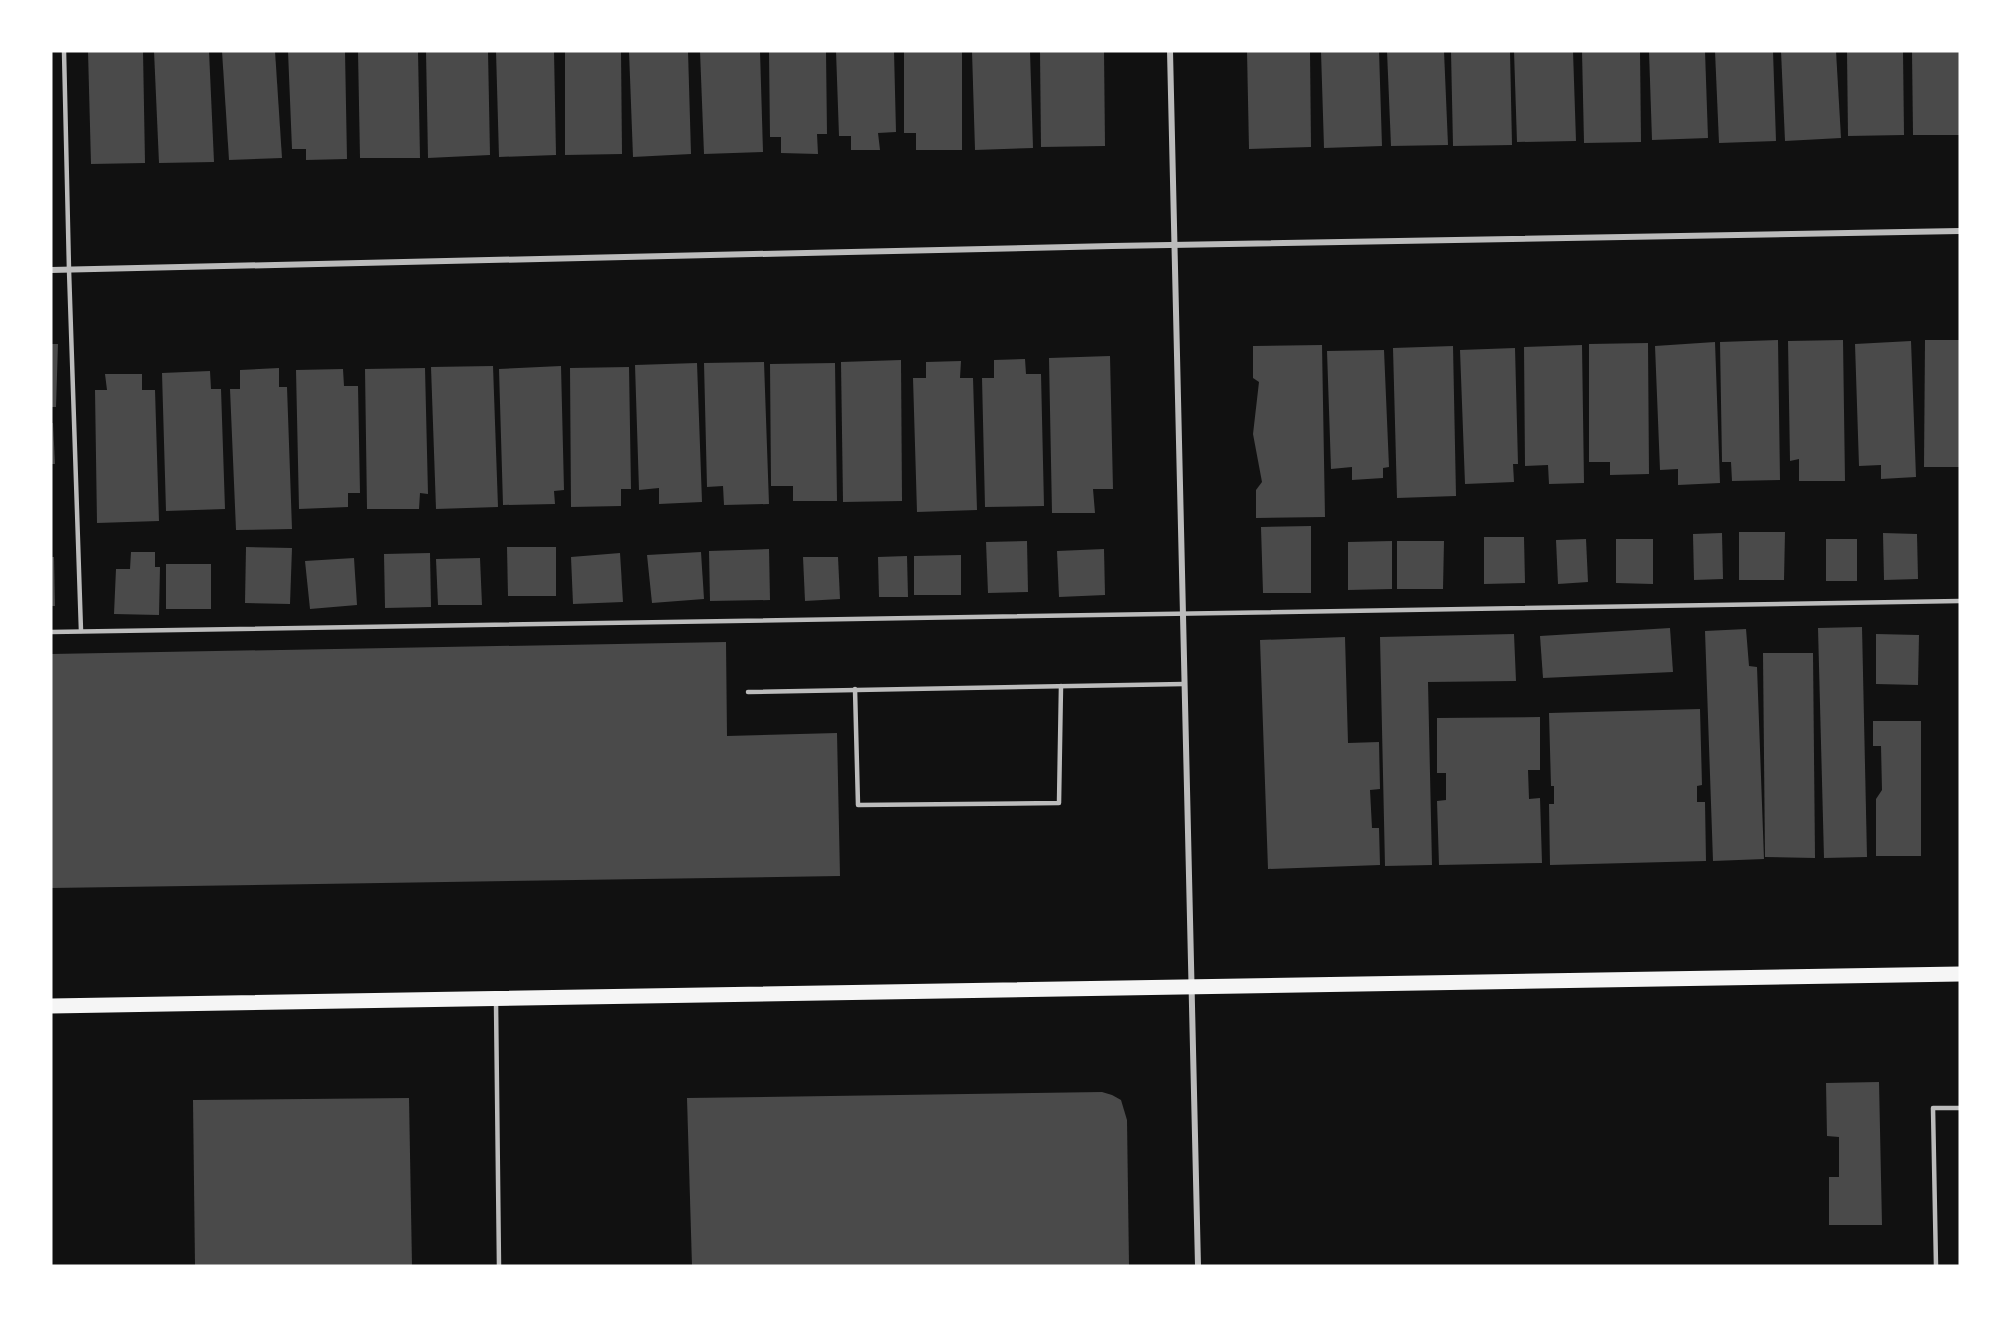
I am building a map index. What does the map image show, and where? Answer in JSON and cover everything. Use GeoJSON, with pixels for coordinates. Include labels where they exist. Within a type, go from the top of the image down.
{"type":"FeatureCollection","features":[{"type":"Feature","properties":{"kind":"main road"},"geometry":{"type":"LineString","coordinates":[[51,1006],[1960,974]]}},
{"type":"Feature","properties":{"kind":"street"},"geometry":{"type":"LineString","coordinates":[[1170,51],[1198,1266]]}},
{"type":"Feature","properties":{"kind":"street"},"geometry":{"type":"LineString","coordinates":[[51,270],[1960,231]]}},
{"type":"Feature","properties":{"kind":"lane"},"geometry":{"type":"LineString","coordinates":[[64,51],[81,631]]}},
{"type":"Feature","properties":{"kind":"lane"},"geometry":{"type":"LineString","coordinates":[[51,632],[1960,601]]}},
{"type":"Feature","properties":{"kind":"lane"},"geometry":{"type":"LineString","coordinates":[[748,692],[1184,684]]}},
{"type":"Feature","properties":{"kind":"lane"},"geometry":{"type":"LineString","coordinates":[[855,689],[858,805],[1059,803],[1060,686]]}},
{"type":"Feature","properties":{"kind":"lane"},"geometry":{"type":"LineString","coordinates":[[496,999],[499,1266]]}},
{"type":"Feature","properties":{"kind":"lane"},"geometry":{"type":"LineString","coordinates":[[1936,1266],[1933,1108],[1960,1108]]}},
{"type":"Feature","properties":{"kind":"building"},"geometry":{"type":"Polygon","coordinates":[[[88,51],[143,51],[145,163],[91,164],[88,51]]]}},
{"type":"Feature","properties":{"kind":"building"},"geometry":{"type":"Polygon","coordinates":[[[154,51],[209,51],[214,162],[159,163],[154,51]]]}},
{"type":"Feature","properties":{"kind":"building"},"geometry":{"type":"Polygon","coordinates":[[[222,51],[275,51],[282,158],[229,160],[222,51]]]}},
{"type":"Feature","properties":{"kind":"building"},"geometry":{"type":"Polygon","coordinates":[[[288,51],[345,51],[347,159],[306,160],[306,149],[292,149],[288,51]]]}},
{"type":"Feature","properties":{"kind":"building"},"geometry":{"type":"Polygon","coordinates":[[[358,51],[418,51],[420,158],[360,158],[358,51]]]}},
{"type":"Feature","properties":{"kind":"building"},"geometry":{"type":"Polygon","coordinates":[[[426,51],[488,51],[490,155],[428,158],[426,51]]]}},
{"type":"Feature","properties":{"kind":"building"},"geometry":{"type":"Polygon","coordinates":[[[496,51],[554,51],[556,155],[499,157],[496,51]]]}},
{"type":"Feature","properties":{"kind":"building"},"geometry":{"type":"Polygon","coordinates":[[[565,51],[621,51],[622,154],[565,155],[565,51]]]}},
{"type":"Feature","properties":{"kind":"building"},"geometry":{"type":"Polygon","coordinates":[[[629,51],[688,51],[691,154],[633,157],[629,51]]]}},
{"type":"Feature","properties":{"kind":"building"},"geometry":{"type":"Polygon","coordinates":[[[700,51],[760,51],[763,152],[704,154],[700,51]]]}},
{"type":"Feature","properties":{"kind":"building"},"geometry":{"type":"Polygon","coordinates":[[[769,51],[826,51],[827,134],[817,134],[818,154],[781,153],[781,137],[770,137],[769,51]]]}},
{"type":"Feature","properties":{"kind":"building"},"geometry":{"type":"Polygon","coordinates":[[[836,51],[894,51],[896,132],[878,133],[880,150],[851,150],[851,136],[839,136],[836,51]]]}},
{"type":"Feature","properties":{"kind":"building"},"geometry":{"type":"Polygon","coordinates":[[[904,51],[962,51],[962,150],[916,150],[916,133],[904,133],[904,51]]]}},
{"type":"Feature","properties":{"kind":"building"},"geometry":{"type":"Polygon","coordinates":[[[972,51],[1030,51],[1033,148],[975,150],[972,51]]]}},
{"type":"Feature","properties":{"kind":"building"},"geometry":{"type":"Polygon","coordinates":[[[1040,51],[1104,51],[1105,146],[1041,147],[1040,51]]]}},
{"type":"Feature","properties":{"kind":"building"},"geometry":{"type":"Polygon","coordinates":[[[1247,51],[1310,51],[1311,147],[1249,149],[1247,51]]]}},
{"type":"Feature","properties":{"kind":"building"},"geometry":{"type":"Polygon","coordinates":[[[1321,51],[1379,51],[1382,146],[1324,148],[1321,51]]]}},
{"type":"Feature","properties":{"kind":"building"},"geometry":{"type":"Polygon","coordinates":[[[1387,51],[1444,51],[1448,145],[1391,146],[1387,51]]]}},
{"type":"Feature","properties":{"kind":"building"},"geometry":{"type":"Polygon","coordinates":[[[1451,51],[1510,51],[1512,145],[1453,146],[1451,51]]]}},
{"type":"Feature","properties":{"kind":"building"},"geometry":{"type":"Polygon","coordinates":[[[1514,51],[1573,51],[1576,141],[1517,142],[1514,51]]]}},
{"type":"Feature","properties":{"kind":"building"},"geometry":{"type":"Polygon","coordinates":[[[1582,51],[1640,51],[1641,142],[1584,143],[1582,51]]]}},
{"type":"Feature","properties":{"kind":"building"},"geometry":{"type":"Polygon","coordinates":[[[1649,51],[1705,51],[1708,138],[1652,140],[1649,51]]]}},
{"type":"Feature","properties":{"kind":"building"},"geometry":{"type":"Polygon","coordinates":[[[1715,51],[1773,51],[1776,141],[1719,143],[1715,51]]]}},
{"type":"Feature","properties":{"kind":"building"},"geometry":{"type":"Polygon","coordinates":[[[1781,51],[1836,51],[1841,138],[1785,141],[1781,51]]]}},
{"type":"Feature","properties":{"kind":"building"},"geometry":{"type":"Polygon","coordinates":[[[1847,51],[1903,51],[1904,135],[1848,136],[1847,51]]]}},
{"type":"Feature","properties":{"kind":"building"},"geometry":{"type":"Polygon","coordinates":[[[1912,51],[1960,51],[1960,135],[1913,135],[1912,51]]]}},
{"type":"Feature","properties":{"kind":"building"},"geometry":{"type":"Polygon","coordinates":[[[1778,340],[1780,480],[1732,481],[1731,462],[1722,462],[1720,342],[1778,340]]]}},
{"type":"Feature","properties":{"kind":"building"},"geometry":{"type":"Polygon","coordinates":[[[1843,340],[1845,481],[1799,481],[1799,459],[1790,461],[1788,341],[1843,340]]]}},
{"type":"Feature","properties":{"kind":"building"},"geometry":{"type":"Polygon","coordinates":[[[1925,340],[1960,340],[1960,467],[1924,467],[1925,340]]]}},
{"type":"Feature","properties":{"kind":"building"},"geometry":{"type":"Polygon","coordinates":[[[1911,341],[1916,477],[1881,479],[1881,465],[1859,466],[1855,344],[1911,341]]]}},
{"type":"Feature","properties":{"kind":"building"},"geometry":{"type":"Polygon","coordinates":[[[1715,342],[1720,483],[1678,485],[1678,469],[1660,470],[1655,346],[1715,342]]]}},
{"type":"Feature","properties":{"kind":"building"},"geometry":{"type":"Polygon","coordinates":[[[1648,343],[1649,474],[1610,475],[1610,462],[1589,462],[1589,344],[1648,343]]]}},
{"type":"Feature","properties":{"kind":"building"},"geometry":{"type":"Polygon","coordinates":[[[51,344],[58,344],[56,407],[51,407],[51,344]]]}},
{"type":"Feature","properties":{"kind":"building"},"geometry":{"type":"Polygon","coordinates":[[[1322,345],[1325,517],[1256,518],[1256,490],[1262,482],[1253,434],[1259,382],[1253,378],[1253,346],[1322,345]]]}},
{"type":"Feature","properties":{"kind":"building"},"geometry":{"type":"Polygon","coordinates":[[[1582,345],[1584,483],[1549,484],[1548,465],[1525,466],[1524,347],[1582,345]]]}},
{"type":"Feature","properties":{"kind":"building"},"geometry":{"type":"Polygon","coordinates":[[[1453,346],[1456,496],[1397,498],[1393,348],[1453,346]]]}},
{"type":"Feature","properties":{"kind":"building"},"geometry":{"type":"Polygon","coordinates":[[[1515,348],[1518,464],[1513,464],[1514,482],[1465,484],[1460,350],[1515,348]]]}},
{"type":"Feature","properties":{"kind":"building"},"geometry":{"type":"Polygon","coordinates":[[[1384,350],[1389,467],[1383,468],[1383,478],[1352,480],[1352,467],[1331,469],[1327,351],[1384,350]]]}},
{"type":"Feature","properties":{"kind":"building"},"geometry":{"type":"Polygon","coordinates":[[[1110,356],[1113,489],[1093,489],[1095,513],[1052,513],[1049,358],[1110,356]]]}},
{"type":"Feature","properties":{"kind":"building"},"geometry":{"type":"Polygon","coordinates":[[[1025,359],[1026,374],[1041,374],[1044,506],[985,507],[982,378],[994,378],[994,360],[1025,359]]]}},
{"type":"Feature","properties":{"kind":"building"},"geometry":{"type":"Polygon","coordinates":[[[901,360],[902,501],[843,502],[841,362],[901,360]]]}},
{"type":"Feature","properties":{"kind":"building"},"geometry":{"type":"Polygon","coordinates":[[[961,361],[960,378],[973,378],[977,510],[917,512],[913,378],[926,378],[926,362],[961,361]]]}},
{"type":"Feature","properties":{"kind":"building"},"geometry":{"type":"Polygon","coordinates":[[[764,362],[769,504],[724,505],[723,486],[707,487],[704,363],[764,362]]]}},
{"type":"Feature","properties":{"kind":"building"},"geometry":{"type":"Polygon","coordinates":[[[697,363],[702,502],[659,504],[659,488],[639,490],[635,365],[697,363]]]}},
{"type":"Feature","properties":{"kind":"building"},"geometry":{"type":"Polygon","coordinates":[[[835,363],[837,501],[793,501],[793,486],[771,486],[770,364],[835,363]]]}},
{"type":"Feature","properties":{"kind":"building"},"geometry":{"type":"Polygon","coordinates":[[[493,366],[498,507],[436,509],[431,367],[493,366]]]}},
{"type":"Feature","properties":{"kind":"building"},"geometry":{"type":"Polygon","coordinates":[[[561,366],[564,490],[554,491],[555,504],[503,505],[499,369],[561,366]]]}},
{"type":"Feature","properties":{"kind":"building"},"geometry":{"type":"Polygon","coordinates":[[[629,367],[631,489],[621,489],[621,506],[571,507],[570,368],[629,367]]]}},
{"type":"Feature","properties":{"kind":"building"},"geometry":{"type":"Polygon","coordinates":[[[279,368],[279,387],[287,387],[292,529],[236,530],[230,389],[240,389],[240,370],[279,368]]]}},
{"type":"Feature","properties":{"kind":"building"},"geometry":{"type":"Polygon","coordinates":[[[425,368],[428,494],[420,493],[419,509],[367,509],[365,369],[425,368]]]}},
{"type":"Feature","properties":{"kind":"building"},"geometry":{"type":"Polygon","coordinates":[[[343,369],[344,386],[358,386],[360,493],[348,493],[348,507],[299,509],[296,370],[343,369]]]}},
{"type":"Feature","properties":{"kind":"building"},"geometry":{"type":"Polygon","coordinates":[[[210,371],[211,389],[221,389],[225,509],[166,511],[162,373],[210,371]]]}},
{"type":"Feature","properties":{"kind":"building"},"geometry":{"type":"Polygon","coordinates":[[[105,374],[142,374],[142,390],[155,390],[159,521],[97,523],[95,390],[107,390],[105,374]]]}},
{"type":"Feature","properties":{"kind":"building"},"geometry":{"type":"Polygon","coordinates":[[[51,423],[53,423],[55,464],[51,464],[51,423]]]}},
{"type":"Feature","properties":{"kind":"building"},"geometry":{"type":"Polygon","coordinates":[[[1311,526],[1311,593],[1263,593],[1261,527],[1311,526]]]}},
{"type":"Feature","properties":{"kind":"building"},"geometry":{"type":"Polygon","coordinates":[[[1739,532],[1785,532],[1784,580],[1739,580],[1739,532]]]}},
{"type":"Feature","properties":{"kind":"building"},"geometry":{"type":"Polygon","coordinates":[[[1722,533],[1723,579],[1694,580],[1693,534],[1722,533]]]}},
{"type":"Feature","properties":{"kind":"building"},"geometry":{"type":"Polygon","coordinates":[[[1883,533],[1917,534],[1918,579],[1884,580],[1883,533]]]}},
{"type":"Feature","properties":{"kind":"building"},"geometry":{"type":"Polygon","coordinates":[[[1484,537],[1524,537],[1525,583],[1484,584],[1484,537]]]}},
{"type":"Feature","properties":{"kind":"building"},"geometry":{"type":"Polygon","coordinates":[[[1586,539],[1588,582],[1558,584],[1556,540],[1586,539]]]}},
{"type":"Feature","properties":{"kind":"building"},"geometry":{"type":"Polygon","coordinates":[[[1616,539],[1653,539],[1653,584],[1616,583],[1616,539]]]}},
{"type":"Feature","properties":{"kind":"building"},"geometry":{"type":"Polygon","coordinates":[[[1826,539],[1857,539],[1857,581],[1826,581],[1826,539]]]}},
{"type":"Feature","properties":{"kind":"building"},"geometry":{"type":"Polygon","coordinates":[[[1027,541],[1028,592],[988,593],[986,542],[1027,541]]]}},
{"type":"Feature","properties":{"kind":"building"},"geometry":{"type":"Polygon","coordinates":[[[1392,541],[1392,589],[1348,590],[1348,542],[1392,541]]]}},
{"type":"Feature","properties":{"kind":"building"},"geometry":{"type":"Polygon","coordinates":[[[1397,541],[1444,541],[1443,589],[1397,589],[1397,541]]]}},
{"type":"Feature","properties":{"kind":"building"},"geometry":{"type":"Polygon","coordinates":[[[246,547],[292,548],[290,604],[245,603],[246,547]]]}},
{"type":"Feature","properties":{"kind":"building"},"geometry":{"type":"Polygon","coordinates":[[[507,547],[556,547],[556,596],[508,596],[507,547]]]}},
{"type":"Feature","properties":{"kind":"building"},"geometry":{"type":"Polygon","coordinates":[[[769,549],[770,600],[710,601],[709,551],[769,549]]]}},
{"type":"Feature","properties":{"kind":"building"},"geometry":{"type":"Polygon","coordinates":[[[1104,549],[1105,595],[1059,597],[1057,551],[1104,549]]]}},
{"type":"Feature","properties":{"kind":"building"},"geometry":{"type":"Polygon","coordinates":[[[131,552],[155,552],[155,567],[160,567],[159,615],[114,614],[116,569],[130,569],[131,552]]]}},
{"type":"Feature","properties":{"kind":"building"},"geometry":{"type":"Polygon","coordinates":[[[701,552],[704,599],[652,603],[647,555],[701,552]]]}},
{"type":"Feature","properties":{"kind":"building"},"geometry":{"type":"Polygon","coordinates":[[[430,553],[431,607],[385,608],[384,554],[430,553]]]}},
{"type":"Feature","properties":{"kind":"building"},"geometry":{"type":"Polygon","coordinates":[[[620,553],[623,602],[573,604],[571,557],[620,553]]]}},
{"type":"Feature","properties":{"kind":"building"},"geometry":{"type":"Polygon","coordinates":[[[961,555],[961,595],[914,595],[914,556],[961,555]]]}},
{"type":"Feature","properties":{"kind":"building"},"geometry":{"type":"Polygon","coordinates":[[[907,556],[908,597],[879,597],[878,557],[907,556]]]}},
{"type":"Feature","properties":{"kind":"building"},"geometry":{"type":"Polygon","coordinates":[[[51,557],[54,557],[55,606],[51,606],[51,557]]]}},
{"type":"Feature","properties":{"kind":"building"},"geometry":{"type":"Polygon","coordinates":[[[803,557],[838,557],[840,599],[805,601],[803,557]]]}},
{"type":"Feature","properties":{"kind":"building"},"geometry":{"type":"Polygon","coordinates":[[[354,558],[357,605],[310,609],[305,561],[354,558]]]}},
{"type":"Feature","properties":{"kind":"building"},"geometry":{"type":"Polygon","coordinates":[[[480,558],[482,605],[438,605],[436,559],[480,558]]]}},
{"type":"Feature","properties":{"kind":"building"},"geometry":{"type":"Polygon","coordinates":[[[166,564],[211,564],[211,609],[166,609],[166,564]]]}},
{"type":"Feature","properties":{"kind":"building"},"geometry":{"type":"Polygon","coordinates":[[[1862,627],[1867,857],[1824,858],[1818,628],[1862,627]]]}},
{"type":"Feature","properties":{"kind":"building"},"geometry":{"type":"Polygon","coordinates":[[[1670,628],[1673,672],[1543,678],[1540,636],[1670,628]]]}},
{"type":"Feature","properties":{"kind":"building"},"geometry":{"type":"Polygon","coordinates":[[[1746,629],[1749,666],[1757,667],[1764,859],[1713,861],[1705,631],[1746,629]]]}},
{"type":"Feature","properties":{"kind":"building"},"geometry":{"type":"Polygon","coordinates":[[[1514,634],[1516,681],[1428,682],[1432,865],[1385,866],[1380,637],[1514,634]]]}},
{"type":"Feature","properties":{"kind":"building"},"geometry":{"type":"Polygon","coordinates":[[[1876,634],[1919,635],[1918,685],[1876,684],[1876,634]]]}},
{"type":"Feature","properties":{"kind":"building"},"geometry":{"type":"Polygon","coordinates":[[[1345,637],[1348,743],[1379,742],[1380,789],[1370,790],[1372,828],[1379,828],[1380,865],[1268,869],[1260,640],[1345,637]]]}},
{"type":"Feature","properties":{"kind":"building"},"geometry":{"type":"Polygon","coordinates":[[[726,642],[727,736],[837,733],[840,876],[51,888],[51,654],[726,642]]]}},
{"type":"Feature","properties":{"kind":"building"},"geometry":{"type":"Polygon","coordinates":[[[1763,653],[1813,653],[1815,858],[1765,857],[1763,653]]]}},
{"type":"Feature","properties":{"kind":"building"},"geometry":{"type":"Polygon","coordinates":[[[1700,709],[1702,785],[1697,786],[1697,802],[1705,802],[1706,861],[1550,865],[1549,804],[1554,804],[1554,786],[1551,786],[1549,713],[1700,709]]]}},
{"type":"Feature","properties":{"kind":"building"},"geometry":{"type":"Polygon","coordinates":[[[1540,717],[1540,770],[1528,770],[1529,799],[1540,798],[1542,863],[1439,865],[1437,801],[1446,800],[1446,773],[1437,773],[1437,718],[1540,717]]]}},
{"type":"Feature","properties":{"kind":"building"},"geometry":{"type":"Polygon","coordinates":[[[1873,721],[1921,721],[1921,856],[1876,856],[1876,799],[1882,790],[1881,746],[1873,746],[1873,721]]]}},
{"type":"Feature","properties":{"kind":"building"},"geometry":{"type":"Polygon","coordinates":[[[1879,1082],[1882,1225],[1829,1225],[1829,1177],[1839,1177],[1839,1137],[1827,1136],[1826,1083],[1879,1082]]]}},
{"type":"Feature","properties":{"kind":"building"},"geometry":{"type":"Polygon","coordinates":[[[1102,1092],[1121,1100],[1127,1120],[1129,1266],[692,1266],[687,1098],[1102,1092]]]}},
{"type":"Feature","properties":{"kind":"building"},"geometry":{"type":"Polygon","coordinates":[[[409,1098],[412,1266],[195,1266],[193,1100],[409,1098]]]}}]}
